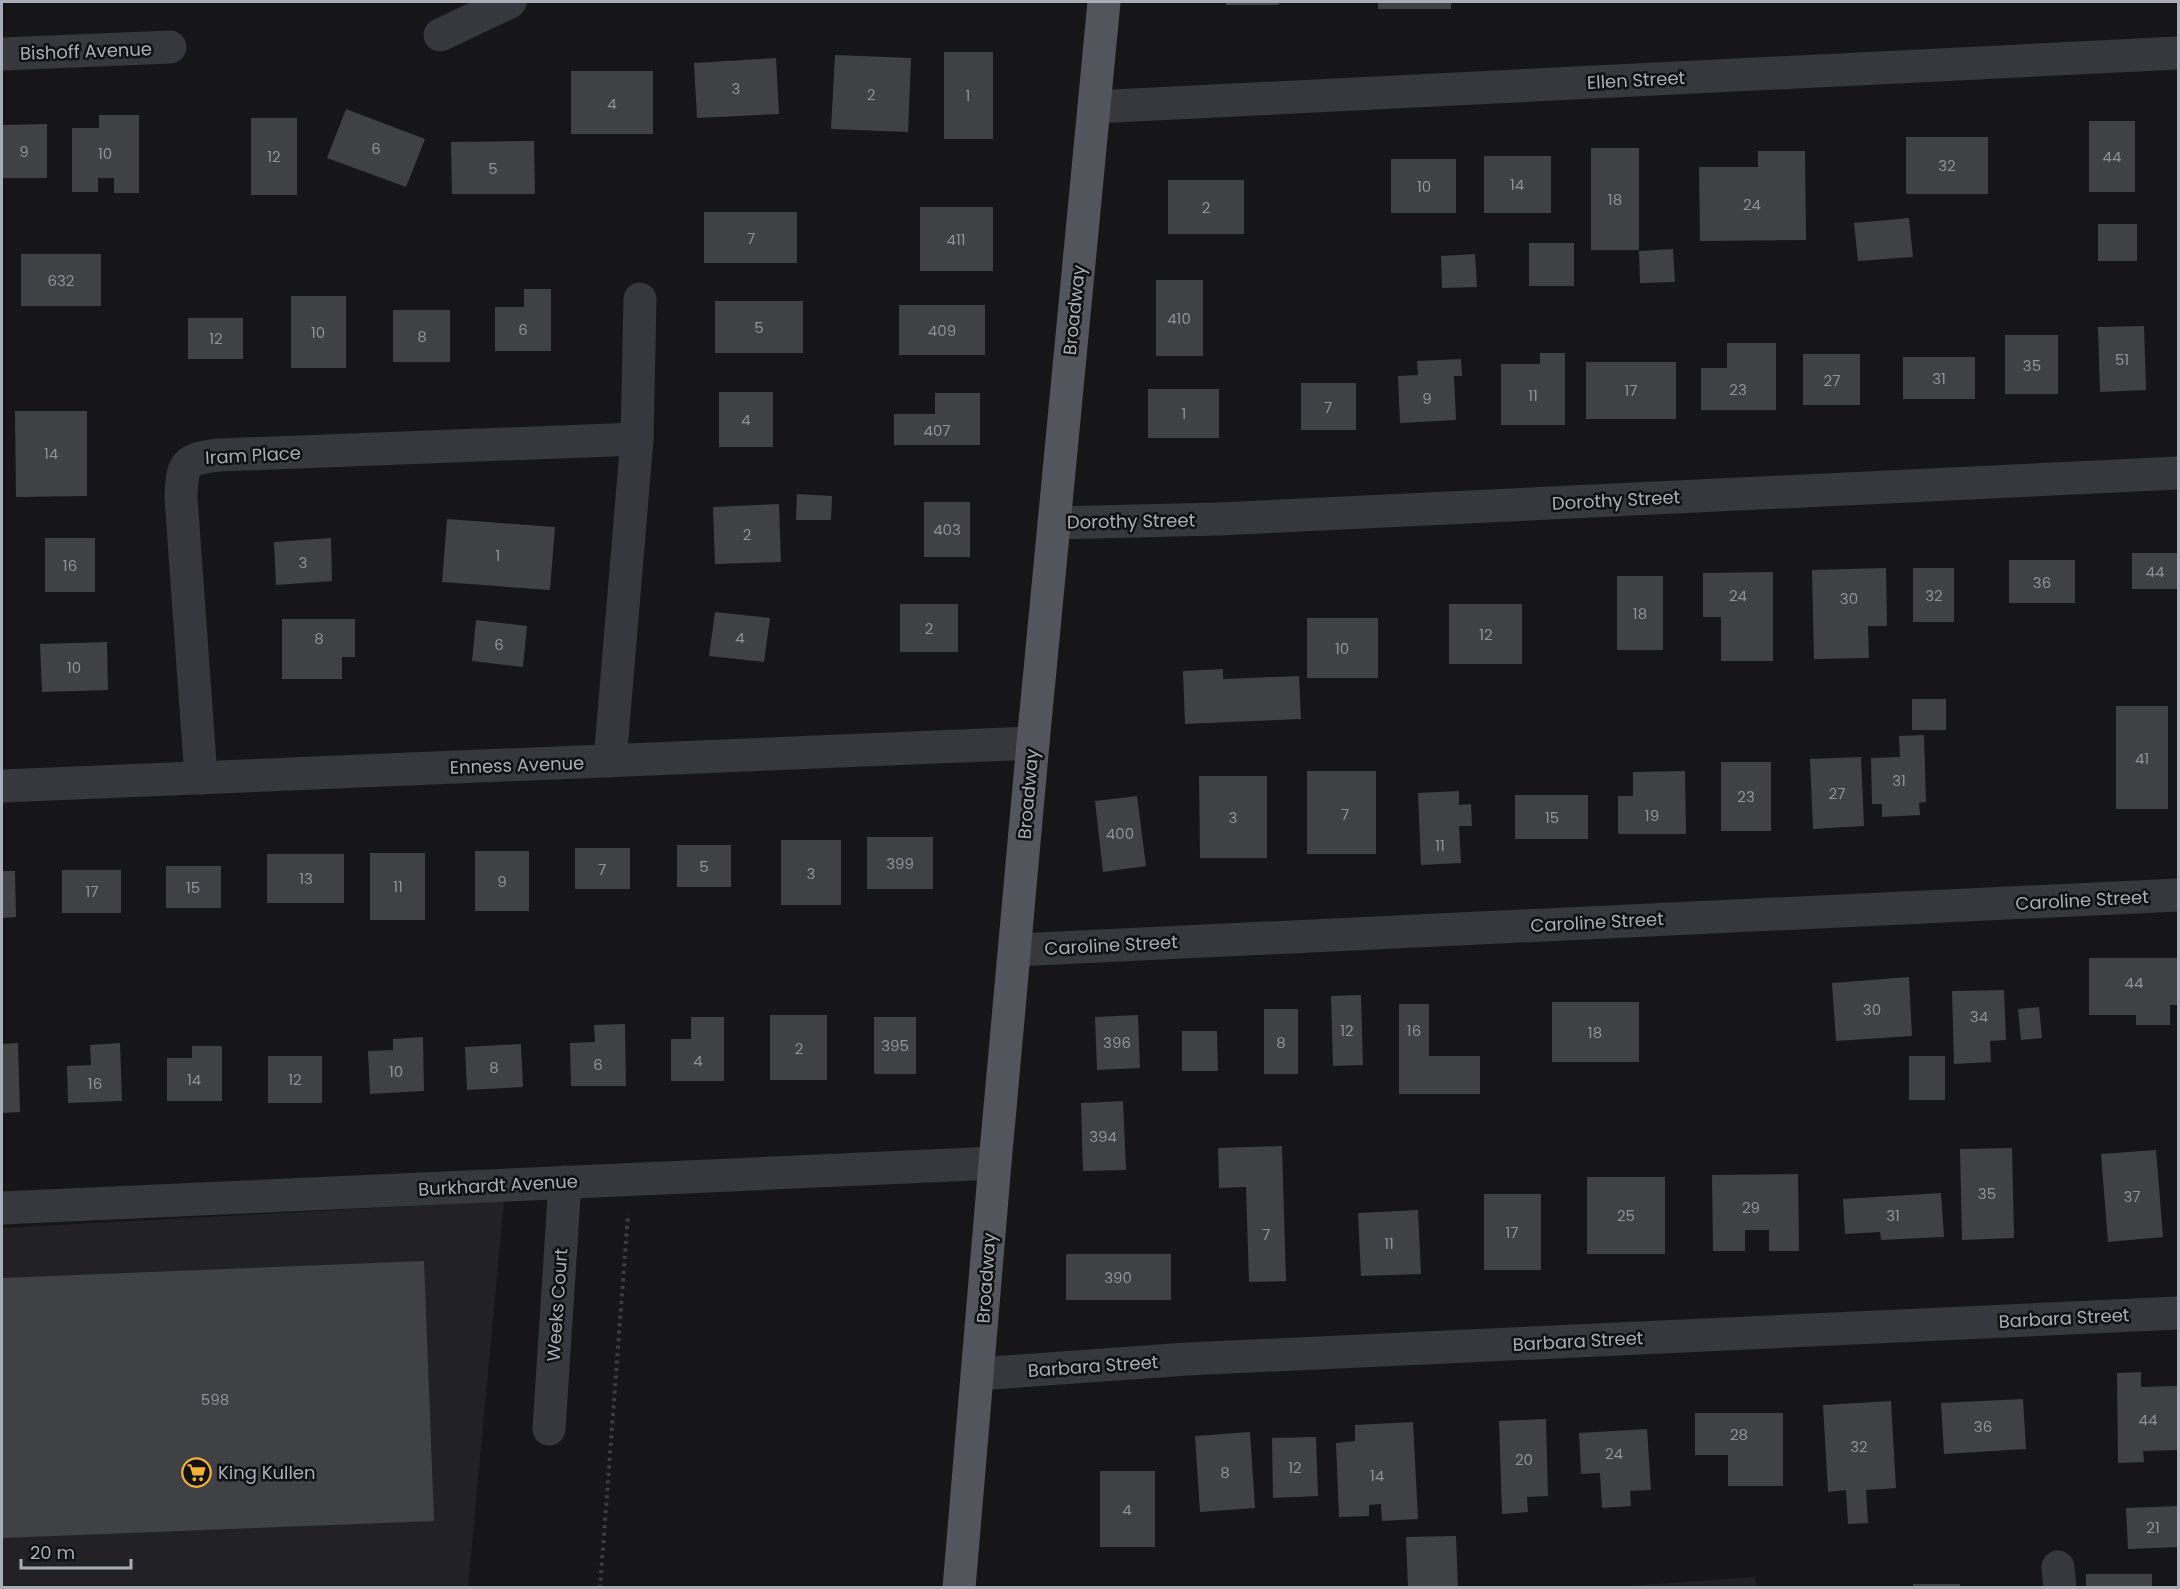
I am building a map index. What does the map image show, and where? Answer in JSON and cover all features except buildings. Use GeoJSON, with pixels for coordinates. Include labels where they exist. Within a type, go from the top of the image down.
{"type":"FeatureCollection","features":[{"type":"Feature","properties":{"kind":"main road","name":"Broadway"},"geometry":{"type":"LineString","coordinates":[[959,1587],[1033,743],[1104,2]]}},
{"type":"Feature","properties":{"kind":"street"},"geometry":{"type":"LineString","coordinates":[[440,35],[510,2]]}},
{"type":"Feature","properties":{"kind":"street","name":"Bishoff Avenue"},"geometry":{"type":"LineString","coordinates":[[2,54],[170,48]]}},
{"type":"Feature","properties":{"kind":"street","name":"Ellen Street"},"geometry":{"type":"LineString","coordinates":[[1094,107],[2178,53]]}},
{"type":"Feature","properties":{"kind":"street"},"geometry":{"type":"LineString","coordinates":[[610,761],[637,439],[640,299]]}},
{"type":"Feature","properties":{"kind":"street","name":"Iram Place"},"geometry":{"type":"LineString","coordinates":[[201,778],[181,498],[182,477],[186,465],[198,457],[219,455],[637,439]]}},
{"type":"Feature","properties":{"kind":"street","name":"Dorothy Street"},"geometry":{"type":"LineString","coordinates":[[1054,522],[1218,519],[2178,473]]}},
{"type":"Feature","properties":{"kind":"street","name":"Enness Avenue"},"geometry":{"type":"LineString","coordinates":[[2,786],[1033,743]]}},
{"type":"Feature","properties":{"kind":"street","name":"Caroline Street"},"geometry":{"type":"LineString","coordinates":[[1015,950],[2178,895]]}},
{"type":"Feature","properties":{"kind":"street","name":"Burkhardt Avenue"},"geometry":{"type":"LineString","coordinates":[[2,1208],[995,1163]]}},
{"type":"Feature","properties":{"kind":"street","name":"Weeks Court"},"geometry":{"type":"LineString","coordinates":[[549,1429],[565,1182]]}},
{"type":"Feature","properties":{"kind":"street","name":"Barbara Street"},"geometry":{"type":"LineString","coordinates":[[978,1374],[1187,1359],[2178,1313]]}},
{"type":"Feature","properties":{"kind":"path"},"geometry":{"type":"LineString","coordinates":[[600,1587],[628,1210]]}},
{"type":"Feature","properties":{"kind":"shaded area"},"geometry":{"type":"Polygon","coordinates":[[[504,1201],[468,1587],[2,1588],[2,1228],[504,1201]]]}},
{"type":"Feature","properties":{"kind":"shaded area"},"geometry":{"type":"Polygon","coordinates":[[[1755,1577],[1756,1587],[1614,1587],[1755,1577]]]}},
{"type":"Feature","properties":{"kind":"place","name":"King Kullen"},"geometry":{"type":"Point","coordinates":[197,1472]}}]}
